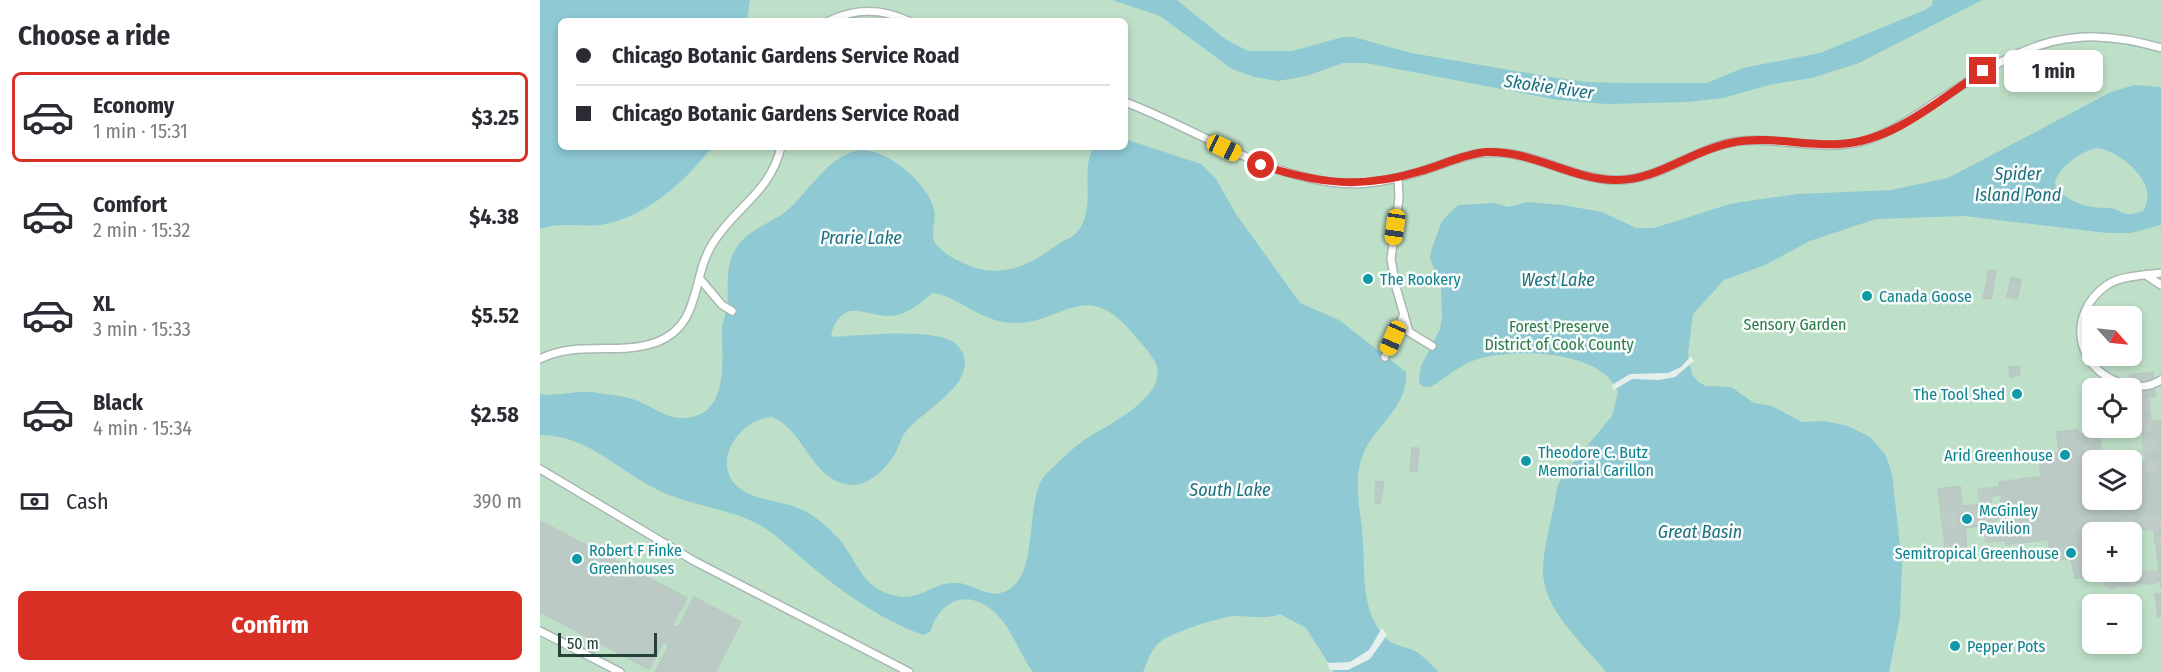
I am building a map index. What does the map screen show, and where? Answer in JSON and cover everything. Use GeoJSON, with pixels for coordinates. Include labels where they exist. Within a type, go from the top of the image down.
{"type":"FeatureCollection","features":[{"type":"Feature","properties":{"kind":"lane"},"geometry":{"type":"LineString","coordinates":[[836,18],[850,12],[875,11],[898,18]]}},
{"type":"Feature","properties":{"kind":"lane"},"geometry":{"type":"LineString","coordinates":[[1128,103],[1261,165],[1286,173],[1347,184],[1398,178],[1485,152],[1524,158],[1589,177],[1630,179],[1665,169],[1730,143],[1748,140],[1822,144],[1861,142],[1895,128],[1998,62],[2043,43],[2070,37],[2102,37],[2161,48]]}},
{"type":"Feature","properties":{"kind":"lane"},"geometry":{"type":"LineString","coordinates":[[540,359],[560,351],[635,347],[659,341],[680,327],[687,319],[712,244],[762,190],[776,165],[780,150]]}},
{"type":"Feature","properties":{"kind":"lane"},"geometry":{"type":"LineString","coordinates":[[1398,178],[1399,198],[1391,259],[1409,332],[1432,346]]}},
{"type":"Feature","properties":{"kind":"lane"},"geometry":{"type":"LineString","coordinates":[[2161,273],[2146,274],[2108,284],[2089,304],[2081,329],[2086,356],[2094,368],[2105,377],[2142,387],[2161,380]]}},
{"type":"Feature","properties":{"kind":"lane"},"geometry":{"type":"LineString","coordinates":[[2146,274],[2161,285]]}},
{"type":"Feature","properties":{"kind":"lane"},"geometry":{"type":"LineString","coordinates":[[700,279],[722,305],[732,311]]}},
{"type":"Feature","properties":{"kind":"lane"},"geometry":{"type":"LineString","coordinates":[[1385,357],[1404,314]]}},
{"type":"Feature","properties":{"kind":"lane"},"geometry":{"type":"LineString","coordinates":[[540,469],[694,561],[909,672]]}},
{"type":"Feature","properties":{"kind":"lane"},"geometry":{"type":"LineString","coordinates":[[540,631],[620,672]]}},
{"type":"Feature","properties":{"kind":"green space","name":"Forest Preserve District of Cook County"},"geometry":{"type":"Polygon","coordinates":[[[540,0],[2161,0],[2161,672],[540,672],[540,0]]]}},
{"type":"Feature","properties":{"kind":"water"},"geometry":{"type":"Polygon","coordinates":[[[540,0],[750,0],[747,18],[558,18],[558,150],[710,150],[677,185],[648,207],[632,215],[600,225],[562,225],[540,229],[540,0]]]}},
{"type":"Feature","properties":{"kind":"water","name":"Skokie River"},"geometry":{"type":"Polygon","coordinates":[[[1112,0],[1177,0],[1225,39],[1248,51],[1292,51],[1343,37],[1354,37],[1411,53],[1586,82],[1707,83],[1743,68],[1820,53],[1925,10],[1932,5],[1933,0],[1982,0],[1859,63],[1812,78],[1773,84],[1723,98],[1688,102],[1607,104],[1558,100],[1366,63],[1343,63],[1307,76],[1278,81],[1254,77],[1232,69],[1160,16],[1112,0]]]}},
{"type":"Feature","properties":{"kind":"water"},"geometry":{"type":"Polygon","coordinates":[[[2134,85],[2161,87],[2161,225],[2131,233],[2107,233],[1964,216],[1876,219],[1810,241],[1765,265],[1724,280],[1693,314],[1688,353],[1692,374],[1698,382],[1706,386],[1731,387],[1754,403],[1772,406],[1802,422],[1825,421],[1848,426],[1870,437],[1885,454],[1892,474],[1902,564],[1900,617],[1889,672],[1606,672],[1556,611],[1544,583],[1543,568],[1557,487],[1563,475],[1612,416],[1618,392],[1609,378],[1594,368],[1576,360],[1534,354],[1513,354],[1478,359],[1430,387],[1421,386],[1419,380],[1421,366],[1440,329],[1442,318],[1441,287],[1430,258],[1442,221],[1458,205],[1494,203],[1509,207],[1527,202],[1602,212],[1636,228],[1654,228],[1730,204],[1761,199],[1799,194],[1891,190],[1948,178],[2111,92],[2134,85]],[[2092,149],[2073,160],[2058,175],[2055,181],[2056,189],[2068,198],[2086,206],[2112,208],[2126,214],[2143,211],[2147,201],[2147,190],[2143,180],[2127,163],[2107,151],[2092,149]]]}},
{"type":"Feature","properties":{"kind":"water","name":"South Lake"},"geometry":{"type":"Polygon","coordinates":[[[1128,140],[1201,164],[1216,179],[1236,214],[1300,303],[1339,320],[1406,372],[1403,394],[1398,404],[1372,438],[1361,459],[1358,495],[1366,593],[1372,617],[1386,638],[1392,643],[1418,653],[1439,672],[1334,672],[1306,628],[1280,614],[1263,617],[1228,617],[1175,634],[1161,641],[1155,648],[1143,672],[1033,672],[1001,619],[981,603],[970,599],[951,603],[935,619],[930,632],[923,635],[893,622],[851,596],[771,532],[752,521],[667,494],[572,440],[540,435],[540,394],[591,392],[619,396],[633,399],[669,416],[680,418],[696,416],[708,409],[720,386],[722,326],[727,307],[729,267],[733,254],[744,238],[784,213],[821,174],[846,154],[867,150],[891,159],[903,168],[914,177],[930,199],[935,213],[933,236],[938,247],[954,259],[974,267],[999,271],[1034,260],[1077,233],[1087,209],[1090,157],[1093,150],[1128,150],[1128,140]],[[933,293],[901,314],[890,316],[852,311],[844,314],[837,321],[831,334],[833,337],[879,334],[935,336],[949,340],[958,346],[964,358],[964,370],[959,381],[950,392],[907,430],[892,459],[871,479],[858,485],[838,482],[818,466],[784,424],[772,417],[756,421],[742,431],[731,446],[727,460],[730,477],[736,486],[745,492],[790,505],[815,517],[842,543],[870,583],[889,594],[900,596],[909,597],[953,583],[965,584],[994,594],[1014,586],[1022,574],[1027,557],[1035,501],[1039,485],[1047,473],[1078,445],[1134,409],[1154,387],[1158,375],[1155,362],[1146,348],[1111,313],[1096,306],[1068,309],[1023,323],[1004,322],[985,316],[933,293]]]}},
{"type":"Feature","properties":{"kind":"pier"},"geometry":{"type":"Polygon","coordinates":[[[1691,356],[1694,361],[1675,377],[1659,380],[1632,379],[1614,390],[1612,385],[1630,374],[1668,373],[1681,367],[1691,356]]]}},
{"type":"Feature","properties":{"kind":"pier"},"geometry":{"type":"Polygon","coordinates":[[[1382,628],[1387,635],[1370,659],[1348,670],[1330,670],[1327,663],[1350,662],[1369,650],[1382,628]]]}},
{"type":"Feature","properties":{"kind":"building"},"geometry":{"type":"Polygon","coordinates":[[[1989,270],[1996,271],[1991,299],[1983,298],[1989,270]]]}},
{"type":"Feature","properties":{"kind":"building"},"geometry":{"type":"Polygon","coordinates":[[[2011,277],[2021,280],[2017,299],[2007,297],[2011,277]]]}},
{"type":"Feature","properties":{"kind":"building"},"geometry":{"type":"Polygon","coordinates":[[[2019,366],[2020,375],[2010,377],[2009,367],[2019,366]]]}},
{"type":"Feature","properties":{"kind":"building"},"geometry":{"type":"Polygon","coordinates":[[[2153,372],[2155,396],[2142,398],[2142,378],[2129,378],[2129,375],[2153,372]]]}},
{"type":"Feature","properties":{"kind":"building"},"geometry":{"type":"Polygon","coordinates":[[[2148,397],[2151,422],[2161,421],[2161,588],[2160,581],[2106,587],[2106,582],[2142,582],[2142,573],[2159,571],[2154,527],[2142,528],[2142,522],[2082,522],[2082,577],[2075,578],[2071,558],[2051,561],[2048,539],[2006,545],[1999,482],[2041,477],[2039,456],[2059,453],[2057,432],[2078,430],[2078,434],[2082,434],[2082,438],[2099,438],[2101,450],[2082,450],[2082,510],[2142,510],[2142,465],[2146,464],[2142,429],[2142,398],[2148,397]]]}},
{"type":"Feature","properties":{"kind":"building"},"geometry":{"type":"Polygon","coordinates":[[[2161,421],[2161,457],[2155,458],[2151,422],[2161,421]]]}},
{"type":"Feature","properties":{"kind":"building","name":"Arid Greenhouse"},"geometry":{"type":"Polygon","coordinates":[[[2078,430],[2082,472],[2041,477],[2039,456],[2059,453],[2057,432],[2078,430]]]}},
{"type":"Feature","properties":{"kind":"building"},"geometry":{"type":"Polygon","coordinates":[[[1412,448],[1419,448],[1417,471],[1410,471],[1412,448]]]}},
{"type":"Feature","properties":{"kind":"building"},"geometry":{"type":"Polygon","coordinates":[[[2148,473],[2153,518],[2108,522],[2107,510],[2142,510],[2142,474],[2148,473]]]}},
{"type":"Feature","properties":{"kind":"building"},"geometry":{"type":"Polygon","coordinates":[[[2041,477],[2048,539],[2028,542],[2025,522],[2004,524],[2001,502],[2023,500],[2020,479],[2041,477]]]}},
{"type":"Feature","properties":{"kind":"building"},"geometry":{"type":"Polygon","coordinates":[[[1376,481],[1384,482],[1380,504],[1375,503],[1376,481]]]}},
{"type":"Feature","properties":{"kind":"building"},"geometry":{"type":"Polygon","coordinates":[[[2161,485],[2161,503],[2152,504],[2150,486],[2161,485]]]}},
{"type":"Feature","properties":{"kind":"building","name":"McGinley Pavilion"},"geometry":{"type":"Polygon","coordinates":[[[1960,486],[1962,506],[1984,504],[1982,489],[2000,487],[2001,495],[1990,496],[1992,511],[2002,510],[2003,517],[1992,518],[1994,535],[2005,533],[2006,540],[1989,542],[1987,525],[1965,528],[1967,549],[1946,553],[1938,489],[1960,486]]]}},
{"type":"Feature","properties":{"kind":"building"},"geometry":{"type":"Polygon","coordinates":[[[2082,495],[2082,510],[2089,510],[2090,513],[2060,516],[2057,498],[2082,495]]]}},
{"type":"Feature","properties":{"kind":"building","name":"Robert F Finke Greenhouses"},"geometry":{"type":"Polygon","coordinates":[[[540,521],[687,598],[672,625],[678,628],[694,597],[741,622],[715,672],[655,672],[669,645],[663,642],[649,669],[540,612],[540,521]]]}},
{"type":"Feature","properties":{"kind":"building","name":"Semitropical Greenhouse"},"geometry":{"type":"Polygon","coordinates":[[[2082,535],[2082,577],[2075,578],[2071,558],[2051,561],[2048,539],[2082,535]]]}},
{"type":"Feature","properties":{"kind":"building"},"geometry":{"type":"Polygon","coordinates":[[[2155,594],[2161,594],[2161,617],[2158,617],[2155,594]]]}},
{"type":"Feature","properties":{"kind":"tunnel"},"geometry":{"type":"LineString","coordinates":[[2143,397],[2152,472]]}},
{"type":"Feature","properties":{"kind":"tunnel"},"geometry":{"type":"LineString","coordinates":[[2094,438],[2096,450]]}},
{"type":"Feature","properties":{"kind":"tunnel"},"geometry":{"type":"LineString","coordinates":[[2142,468],[2152,467]]}},
{"type":"Feature","properties":{"kind":"tunnel"},"geometry":{"type":"LineString","coordinates":[[1984,488],[1992,542]]}},
{"type":"Feature","properties":{"kind":"tunnel"},"geometry":{"type":"LineString","coordinates":[[1942,520],[2003,513]]}},
{"type":"Feature","properties":{"kind":"tunnel"},"geometry":{"type":"LineString","coordinates":[[2158,517],[2161,544]]}},
{"type":"Feature","properties":{"kind":"tunnel"},"geometry":{"type":"LineString","coordinates":[[2142,524],[2158,522]]}},
{"type":"Feature","properties":{"kind":"tunnel"},"geometry":{"type":"LineString","coordinates":[[2142,578],[2161,576]]}},
{"type":"Feature","properties":{"kind":"place","name":"The Rookery"},"geometry":{"type":"Point","coordinates":[1368,279]}},
{"type":"Feature","properties":{"kind":"place","name":"Canada Goose"},"geometry":{"type":"Point","coordinates":[1867,296]}},
{"type":"Feature","properties":{"kind":"place","name":"The Tool Shed"},"geometry":{"type":"Point","coordinates":[2017,394]}},
{"type":"Feature","properties":{"kind":"place","name":"Arid Greenhouse"},"geometry":{"type":"Point","coordinates":[2065,455]}},
{"type":"Feature","properties":{"kind":"place","name":"Theodore C. Butz Memorial Carillon"},"geometry":{"type":"Point","coordinates":[1526,461]}},
{"type":"Feature","properties":{"kind":"place","name":"McGinley Pavilion"},"geometry":{"type":"Point","coordinates":[1967,519]}},
{"type":"Feature","properties":{"kind":"place","name":"Semitropical Greenhouse"},"geometry":{"type":"Point","coordinates":[2071,553]}},
{"type":"Feature","properties":{"kind":"place","name":"Robert F Finke Greenhouses"},"geometry":{"type":"Point","coordinates":[577,559]}},
{"type":"Feature","properties":{"kind":"place","name":"Pepper Pots"},"geometry":{"type":"Point","coordinates":[1955,646]}},
{"type":"Feature","properties":{"kind":"route"},"geometry":{"type":"LineString","coordinates":[[1261,165],[1308,178],[1362,184],[1398,178],[1485,152],[1510,154],[1589,177],[1630,179],[1665,169],[1711,148],[1748,140],[1822,144],[1861,142],[1895,128],[1983,71]]}},
{"type":"Feature","properties":{"kind":"water label","name":"Spider Island Pond"},"geometry":{"type":"Point","coordinates":[2018,184]}},
{"type":"Feature","properties":{"kind":"water label","name":"Prarie Lake"},"geometry":{"type":"Point","coordinates":[861,238]}},
{"type":"Feature","properties":{"kind":"water label","name":"West Lake"},"geometry":{"type":"Point","coordinates":[1558,280]}},
{"type":"Feature","properties":{"kind":"water label","name":"Great Basin"},"geometry":{"type":"Point","coordinates":[1700,532]}},
{"type":"Feature","properties":{"kind":"park label","name":"Sensory Garden"},"geometry":{"type":"Point","coordinates":[1795,324]}}]}
